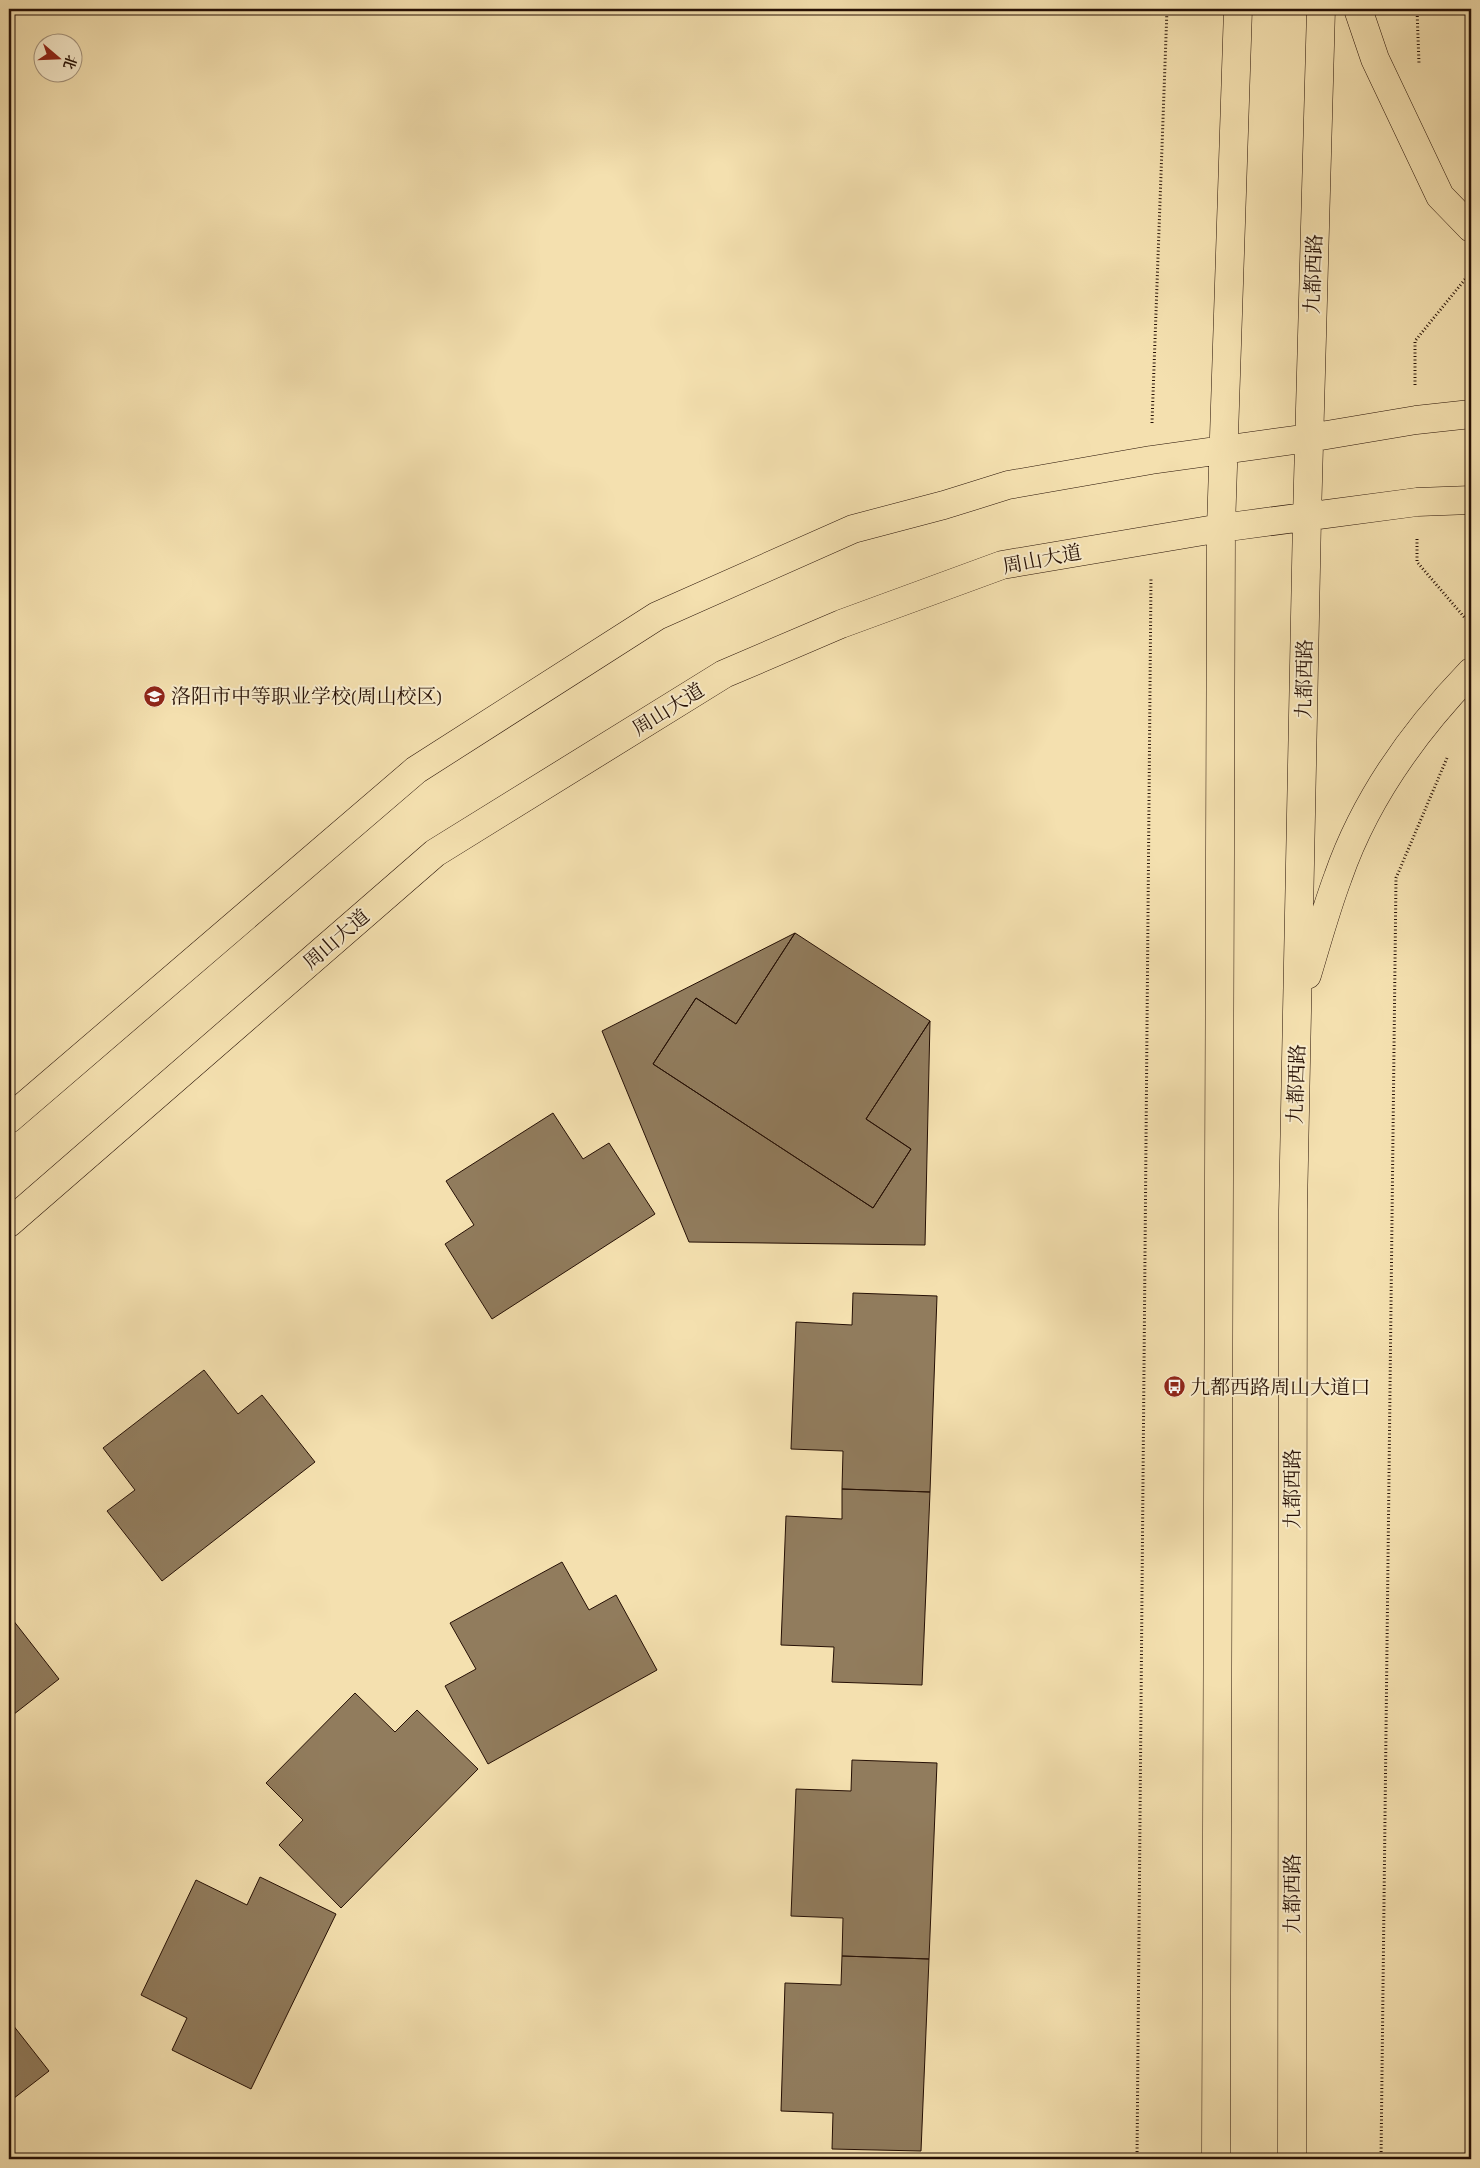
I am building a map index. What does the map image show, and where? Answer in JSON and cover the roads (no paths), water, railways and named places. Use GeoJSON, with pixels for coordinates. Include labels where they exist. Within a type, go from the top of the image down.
{"type":"FeatureCollection","features":[{"type":"Feature","properties":{"kind":"main road"},"geometry":{"type":"LineString","coordinates":[[1216,2159],[1221,528],[1238,9]]}},
{"type":"Feature","properties":{"kind":"main road","name":"九都西路"},"geometry":{"type":"LineString","coordinates":[[1292,2159],[1293,1210],[1307,518],[1320,9]]}},
{"type":"Feature","properties":{"kind":"main road"},"geometry":{"type":"LineString","coordinates":[[1358,9],[1374,59],[1440,196],[1471,228]]}},
{"type":"Feature","properties":{"kind":"main road"},"geometry":{"type":"LineString","coordinates":[[9,1119],[416,770],[657,616],[854,529],[944,505],[1008,485],[1151,460],[1309,438],[1416,420],[1471,414]]}},
{"type":"Feature","properties":{"kind":"main road","name":"周山大道"},"geometry":{"type":"LineString","coordinates":[[9,1223],[435,854],[724,674],[841,624],[1002,565],[1221,528],[1417,502],[1471,500]]}},
{"type":"Feature","properties":{"kind":"main road"},"geometry":{"type":"LineString","coordinates":[[1298,1005],[1338,876],[1362,821],[1397,759],[1444,700],[1471,672]]}},
{"type":"Feature","properties":{"kind":"place","name":"洛阳市中等职业学校(周山校区)"},"geometry":{"type":"Point","coordinates":[155,696]}},
{"type":"Feature","properties":{"kind":"place","name":"九都西路周山大道口"},"geometry":{"type":"Point","coordinates":[1174,1387]}}]}
